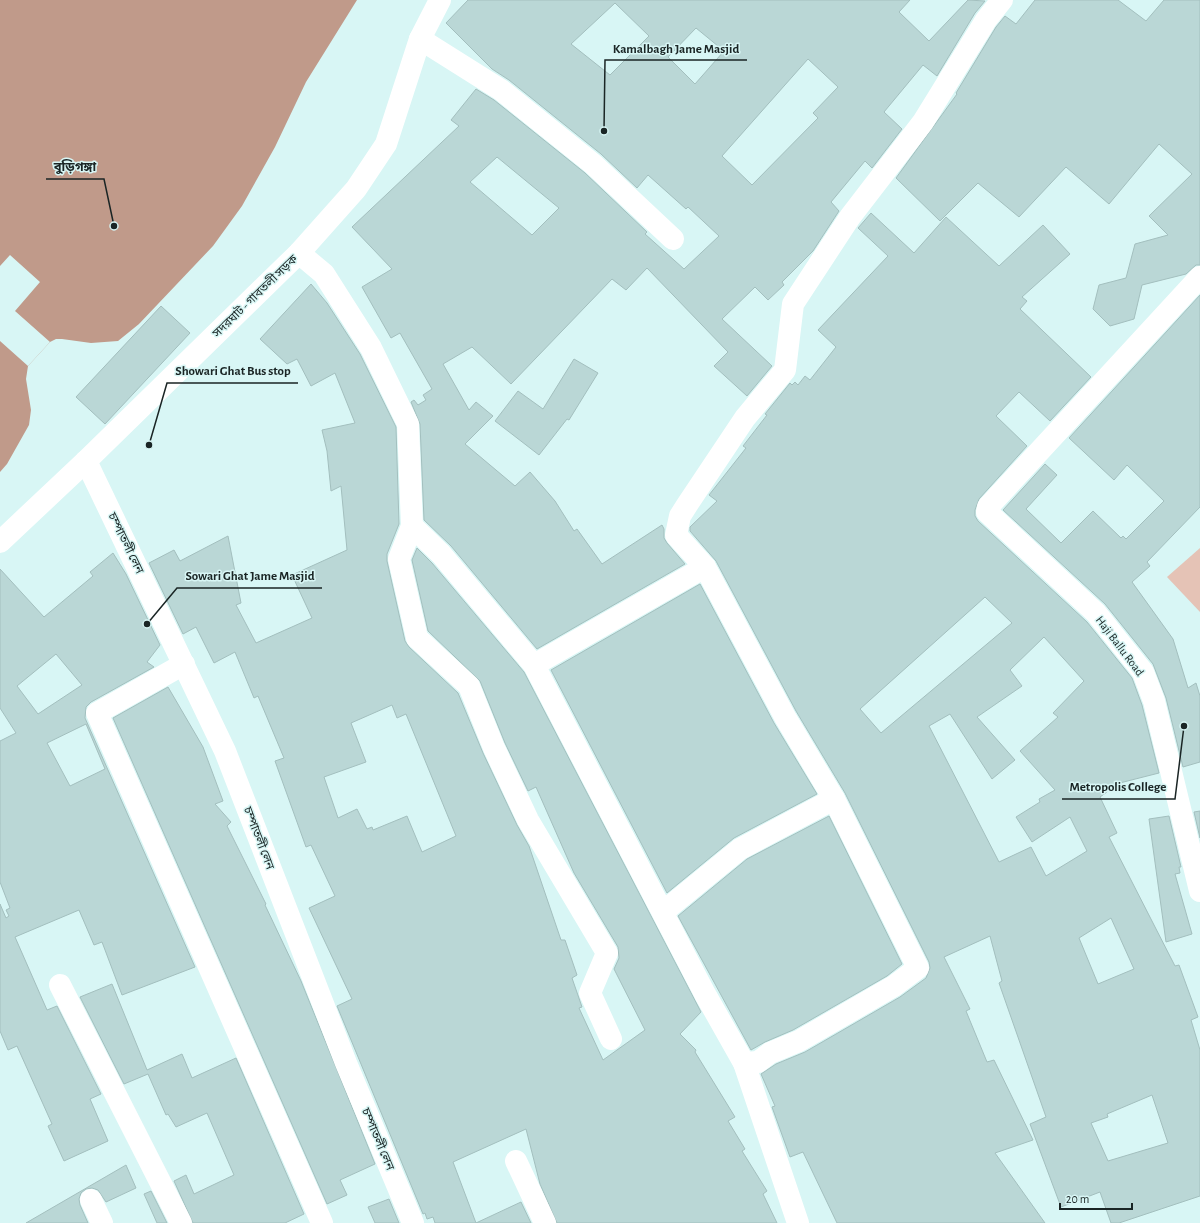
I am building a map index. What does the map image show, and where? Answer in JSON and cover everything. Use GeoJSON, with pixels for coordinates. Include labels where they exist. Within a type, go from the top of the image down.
{"type":"FeatureCollection","features":[{"type":"Feature","properties":{"kind":"main road","name":"সদরঘাট - গাবতলী সড়ক"},"geometry":{"type":"LineString","coordinates":[[0,542],[86,461],[299,252],[356,189],[386,144],[420,39],[440,0]]}},
{"type":"Feature","properties":{"kind":"main road"},"geometry":{"type":"LineString","coordinates":[[744,1063],[758,1062],[770,1053],[799,1041],[894,986],[918,968],[834,799],[785,717],[705,567],[676,535],[680,516],[746,418],[785,370],[793,304],[850,217],[923,122],[986,20],[1002,0]]}},
{"type":"Feature","properties":{"kind":"main road"},"geometry":{"type":"LineString","coordinates":[[420,39],[501,90],[593,164],[673,239]]}},
{"type":"Feature","properties":{"kind":"main road"},"geometry":{"type":"LineString","coordinates":[[299,252],[324,274],[371,348],[408,424],[412,526],[399,558],[417,638],[469,686],[494,748],[528,820],[607,953],[590,993],[611,1039]]}},
{"type":"Feature","properties":{"kind":"main road","name":"Haji Ballu Road"},"geometry":{"type":"LineString","coordinates":[[1200,278],[988,507],[988,512],[1096,613],[1143,672],[1154,701],[1200,891]]}},
{"type":"Feature","properties":{"kind":"main road","name":"চম্পাতলী লেন"},"geometry":{"type":"LineString","coordinates":[[86,461],[225,751],[346,1063],[413,1223]]}},
{"type":"Feature","properties":{"kind":"main road"},"geometry":{"type":"LineString","coordinates":[[412,526],[441,554],[534,665],[664,912],[705,994],[744,1063],[798,1223]]}},
{"type":"Feature","properties":{"kind":"main road"},"geometry":{"type":"LineString","coordinates":[[534,665],[705,567]]}},
{"type":"Feature","properties":{"kind":"main road"},"geometry":{"type":"LineString","coordinates":[[184,664],[97,713],[322,1223]]}},
{"type":"Feature","properties":{"kind":"main road"},"geometry":{"type":"LineString","coordinates":[[664,912],[740,849],[834,799]]}},
{"type":"Feature","properties":{"kind":"main road"},"geometry":{"type":"LineString","coordinates":[[60,985],[182,1223]]}},
{"type":"Feature","properties":{"kind":"main road"},"geometry":{"type":"LineString","coordinates":[[516,1161],[545,1223]]}},
{"type":"Feature","properties":{"kind":"main road"},"geometry":{"type":"LineString","coordinates":[[91,1200],[102,1223]]}},
{"type":"Feature","properties":{"kind":"shaded area"},"geometry":{"type":"Polygon","coordinates":[[[0,0],[357,0],[306,82],[275,147],[242,206],[213,246],[139,324],[118,341],[91,343],[56,339],[50,342],[28,366],[26,379],[31,410],[29,425],[7,464],[0,472],[0,0]]]}},
{"type":"Feature","properties":{"kind":"shaded area"},"geometry":{"type":"Polygon","coordinates":[[[1200,548],[1200,612],[1167,577],[1200,548]]]}},
{"type":"Feature","properties":{"kind":"pier"},"geometry":{"type":"Polygon","coordinates":[[[10,255],[40,282],[15,311],[50,342],[28,366],[0,341],[0,266],[10,255]]]}},
{"type":"Feature","properties":{"kind":"building"},"geometry":{"type":"Polygon","coordinates":[[[468,0],[910,0],[899,12],[929,41],[968,0],[985,1],[975,13],[937,76],[923,65],[884,112],[902,129],[872,168],[865,161],[831,202],[839,211],[813,251],[782,282],[784,285],[768,300],[755,287],[722,319],[772,366],[747,396],[714,366],[728,352],[647,268],[626,290],[612,279],[511,384],[472,347],[443,364],[469,410],[476,402],[493,416],[465,444],[515,486],[530,472],[555,501],[574,531],[577,529],[602,564],[662,525],[664,529],[664,538],[685,564],[537,649],[451,546],[424,520],[420,424],[411,402],[414,400],[418,405],[426,400],[423,395],[432,389],[400,333],[391,338],[362,287],[392,269],[352,227],[459,126],[451,120],[476,89],[494,100],[585,173],[647,232],[645,234],[684,269],[719,236],[688,207],[686,209],[648,175],[637,188],[601,154],[509,80],[492,69],[446,23],[468,0]],[[615,3],[571,44],[610,75],[649,36],[615,3]],[[696,28],[668,57],[695,84],[724,51],[696,28]],[[808,59],[722,156],[752,185],[818,118],[813,113],[838,87],[808,59]],[[497,157],[470,182],[532,235],[559,208],[497,157]]]}},
{"type":"Feature","properties":{"kind":"building"},"geometry":{"type":"Polygon","coordinates":[[[1035,0],[1118,0],[1146,21],[1164,0],[1200,0],[1200,265],[1196,265],[1186,274],[1142,285],[1134,319],[1110,326],[1093,309],[1099,285],[1126,278],[1135,244],[1168,235],[1149,216],[1192,174],[1159,144],[1109,204],[1066,167],[1019,217],[978,183],[940,221],[896,178],[957,94],[956,93],[996,27],[1005,16],[1016,24],[1035,0]]]}},
{"type":"Feature","properties":{"kind":"building"},"geometry":{"type":"Polygon","coordinates":[[[871,213],[914,253],[946,217],[999,266],[1043,225],[1070,254],[1022,297],[1027,301],[1020,309],[1091,377],[1050,421],[1019,392],[996,416],[1027,446],[979,499],[975,510],[975,516],[978,521],[1087,622],[1132,678],[1142,705],[1159,773],[1104,787],[1107,792],[1100,797],[1117,833],[1109,837],[1175,966],[1179,965],[1198,1017],[1191,1020],[1200,1050],[1200,1196],[1119,1223],[1111,1223],[1100,1192],[1061,1207],[1030,1124],[1046,1117],[999,983],[1002,981],[990,936],[944,957],[970,1009],[966,1011],[987,1062],[994,1060],[1033,1140],[995,1153],[1045,1223],[837,1223],[803,1152],[790,1157],[772,1107],[775,1106],[761,1074],[776,1064],[805,1052],[900,997],[926,978],[930,968],[929,962],[845,793],[796,711],[716,561],[690,531],[690,527],[717,501],[709,495],[746,448],[743,446],[767,415],[765,414],[790,383],[792,385],[795,382],[798,385],[805,376],[810,380],[836,347],[818,330],[888,256],[858,228],[871,213]],[[985,597],[860,709],[881,733],[1012,623],[985,597]],[[1044,637],[1010,670],[1022,686],[977,717],[1015,760],[992,779],[950,714],[929,726],[999,862],[1031,847],[1046,876],[1087,851],[1070,817],[1032,842],[1016,817],[1040,802],[1039,799],[1055,790],[1020,751],[1058,717],[1053,713],[1084,681],[1044,637]],[[1111,918],[1079,938],[1098,984],[1134,969],[1111,918]],[[1152,1095],[1107,1114],[1108,1117],[1091,1123],[1108,1161],[1168,1143],[1152,1095]]]}},
{"type":"Feature","properties":{"kind":"building"},"geometry":{"type":"Polygon","coordinates":[[[311,284],[327,303],[360,354],[396,427],[399,524],[387,554],[387,561],[405,641],[409,647],[458,693],[483,753],[517,825],[529,846],[561,940],[565,940],[577,975],[572,978],[582,1007],[579,1008],[603,1060],[645,1030],[614,969],[619,958],[618,947],[574,873],[536,787],[528,791],[505,743],[480,681],[428,631],[412,560],[417,548],[432,563],[524,672],[701,1012],[680,1034],[696,1050],[695,1052],[735,1117],[728,1121],[745,1149],[742,1151],[767,1191],[763,1194],[777,1223],[557,1223],[540,1184],[526,1129],[453,1162],[476,1223],[435,1223],[433,1217],[427,1219],[425,1213],[423,1214],[337,1006],[352,999],[309,908],[335,896],[311,845],[306,847],[275,761],[284,758],[258,696],[254,698],[235,652],[214,663],[196,627],[183,634],[149,563],[174,550],[180,561],[228,536],[241,603],[236,605],[256,643],[312,618],[292,575],[347,550],[341,486],[331,491],[327,451],[322,430],[355,423],[335,373],[311,386],[297,359],[287,364],[260,339],[311,284]],[[392,705],[351,723],[366,762],[324,777],[338,818],[357,809],[367,829],[372,827],[373,830],[407,816],[422,852],[456,836],[406,714],[397,718],[392,705]]]}},
{"type":"Feature","properties":{"kind":"building"},"geometry":{"type":"Polygon","coordinates":[[[1200,295],[1200,507],[1147,562],[1150,566],[1132,582],[1173,639],[1188,688],[1196,683],[1200,696],[1200,762],[1183,767],[1166,698],[1153,664],[1105,604],[1003,510],[1045,464],[1057,475],[1026,509],[1061,543],[1093,511],[1121,538],[1123,536],[1126,539],[1164,501],[1127,465],[1114,480],[1069,438],[1200,295]]]}},
{"type":"Feature","properties":{"kind":"building"},"geometry":{"type":"Polygon","coordinates":[[[161,306],[190,333],[105,424],[76,397],[161,306]]]}},
{"type":"Feature","properties":{"kind":"building"},"geometry":{"type":"Polygon","coordinates":[[[574,359],[598,373],[569,420],[567,419],[539,455],[495,421],[518,391],[543,409],[574,359]]]}},
{"type":"Feature","properties":{"kind":"building"},"geometry":{"type":"Polygon","coordinates":[[[113,553],[126,574],[160,645],[147,662],[154,667],[91,702],[86,707],[85,718],[195,967],[122,995],[102,942],[94,945],[79,910],[15,937],[47,1010],[57,1006],[101,1094],[90,1099],[108,1141],[64,1161],[48,1126],[52,1124],[17,1046],[8,1050],[0,1031],[0,904],[6,918],[9,916],[6,910],[10,908],[0,882],[0,741],[16,733],[0,708],[0,569],[44,617],[93,576],[90,572],[113,553]],[[56,654],[17,686],[38,714],[82,685],[56,654]],[[86,724],[47,743],[70,786],[105,769],[86,724]]]}},
{"type":"Feature","properties":{"kind":"building"},"geometry":{"type":"Polygon","coordinates":[[[700,584],[774,723],[817,794],[734,838],[667,893],[551,670],[700,584]]]}},
{"type":"Feature","properties":{"kind":"building"},"geometry":{"type":"Polygon","coordinates":[[[168,687],[203,747],[223,801],[215,804],[231,822],[227,826],[266,904],[265,905],[301,981],[375,1164],[340,1180],[347,1195],[327,1204],[113,718],[168,687]]]}},
{"type":"Feature","properties":{"kind":"building"},"geometry":{"type":"Polygon","coordinates":[[[1200,811],[1200,838],[1194,812],[1200,811]]]}},
{"type":"Feature","properties":{"kind":"building"},"geometry":{"type":"Polygon","coordinates":[[[829,816],[902,964],[887,976],[793,1030],[765,1042],[751,1050],[678,916],[747,859],[829,816]]]}},
{"type":"Feature","properties":{"kind":"building"},"geometry":{"type":"Polygon","coordinates":[[[1169,816],[1181,867],[1179,867],[1180,873],[1175,874],[1192,934],[1166,942],[1149,819],[1169,816]]]}},
{"type":"Feature","properties":{"kind":"building"},"geometry":{"type":"Polygon","coordinates":[[[112,984],[147,1070],[182,1054],[192,1078],[236,1058],[304,1214],[285,1223],[193,1223],[174,1181],[186,1175],[194,1194],[234,1175],[207,1113],[176,1127],[168,1114],[166,1115],[148,1074],[124,1084],[80,997],[112,984]]]}},
{"type":"Feature","properties":{"kind":"building"},"geometry":{"type":"Polygon","coordinates":[[[126,1165],[136,1188],[106,1202],[98,1190],[92,1188],[86,1189],[81,1193],[79,1199],[80,1205],[88,1223],[26,1223],[126,1165]]]}},
{"type":"Feature","properties":{"kind":"building"},"geometry":{"type":"Polygon","coordinates":[[[151,1191],[167,1223],[157,1223],[144,1194],[151,1191]]]}},
{"type":"Feature","properties":{"kind":"building"},"geometry":{"type":"Polygon","coordinates":[[[389,1199],[399,1223],[375,1223],[368,1207],[389,1199]]]}},
{"type":"Feature","properties":{"kind":"building"},"geometry":{"type":"Polygon","coordinates":[[[521,1202],[531,1223],[476,1223],[521,1202]]]}},
{"type":"Feature","properties":{"kind":"place","name":"Kamalbagh Jame Masjid"},"geometry":{"type":"Point","coordinates":[604,131]}},
{"type":"Feature","properties":{"kind":"place","name":"বুড়িগঙ্গা"},"geometry":{"type":"Point","coordinates":[114,226]}},
{"type":"Feature","properties":{"kind":"place","name":"Showari Ghat Bus stop"},"geometry":{"type":"Point","coordinates":[149,445]}},
{"type":"Feature","properties":{"kind":"place","name":"Sowari Ghat Jame Masjid"},"geometry":{"type":"Point","coordinates":[147,624]}},
{"type":"Feature","properties":{"kind":"place","name":"Metropolis College"},"geometry":{"type":"Point","coordinates":[1184,726]}}]}
